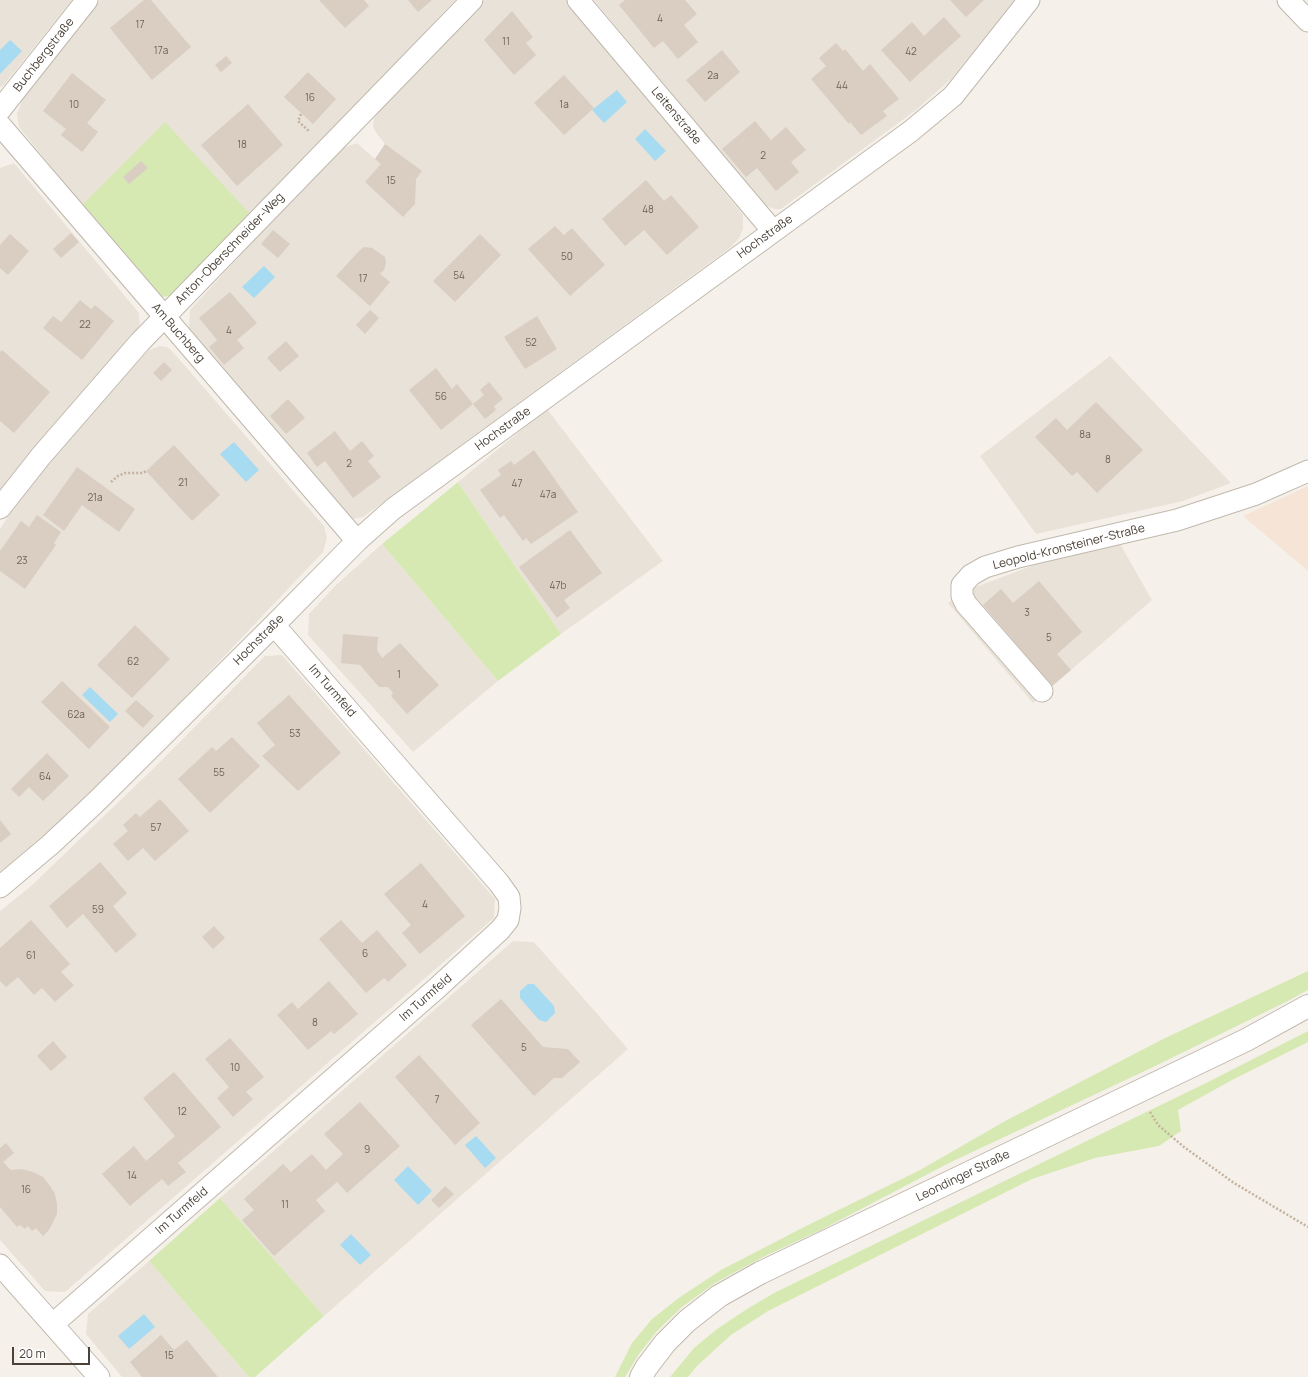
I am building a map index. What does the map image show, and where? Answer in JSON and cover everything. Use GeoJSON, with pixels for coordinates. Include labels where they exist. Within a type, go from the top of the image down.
{"type":"FeatureCollection","features":[{"type":"Feature","properties":{"kind":"street","name":"Buchbergstraße"},"geometry":{"type":"LineString","coordinates":[[0,110],[87,0]]}},
{"type":"Feature","properties":{"kind":"street","name":"Anton-Oberschneider-Weg"},"geometry":{"type":"LineString","coordinates":[[0,508],[41,456],[140,342],[472,0]]}},
{"type":"Feature","properties":{"kind":"street","name":"Leitenstraße"},"geometry":{"type":"LineString","coordinates":[[578,0],[773,231]]}},
{"type":"Feature","properties":{"kind":"street","name":"Hochstraße"},"geometry":{"type":"LineString","coordinates":[[0,887],[50,845],[96,802],[357,541],[393,509],[911,131],[953,96],[1029,0]]}},
{"type":"Feature","properties":{"kind":"street"},"geometry":{"type":"LineString","coordinates":[[1288,0],[1308,21]]}},
{"type":"Feature","properties":{"kind":"street","name":"Am Buchberg"},"geometry":{"type":"LineString","coordinates":[[0,125],[164,318],[357,541]]}},
{"type":"Feature","properties":{"kind":"street","name":"Leopold-Kronsteiner-Straße"},"geometry":{"type":"LineString","coordinates":[[1042,691],[966,604],[962,596],[962,585],[971,575],[985,567],[1018,557],[1061,546],[1114,536],[1177,520],[1256,494],[1308,471]]}},
{"type":"Feature","properties":{"kind":"street","name":"Im Turmfeld"},"geometry":{"type":"LineString","coordinates":[[53,1324],[442,984],[500,930],[508,920],[510,908],[509,897],[499,883],[274,625]]}},
{"type":"Feature","properties":{"kind":"street","name":"Leondinger Straße"},"geometry":{"type":"LineString","coordinates":[[641,1377],[665,1343],[687,1321],[720,1296],[760,1272],[1246,1040],[1308,1006]]}},
{"type":"Feature","properties":{"kind":"street"},"geometry":{"type":"LineString","coordinates":[[0,1265],[99,1377]]}},
{"type":"Feature","properties":{"kind":"path"},"geometry":{"type":"LineString","coordinates":[[111,482],[118,476],[143,473],[146,471]]}},
{"type":"Feature","properties":{"kind":"path"},"geometry":{"type":"LineString","coordinates":[[1136,1093],[1158,1125],[1184,1147],[1234,1183],[1308,1227]]}},
{"type":"Feature","properties":{"kind":"shaded area"},"geometry":{"type":"Polygon","coordinates":[[[0,0],[72,0],[3,86],[0,87],[0,0]]]}},
{"type":"Feature","properties":{"kind":"shaded area"},"geometry":{"type":"Polygon","coordinates":[[[100,0],[455,0],[353,109],[250,214],[82,205],[19,127],[17,114],[23,98],[100,0]]]}},
{"type":"Feature","properties":{"kind":"shaded area"},"geometry":{"type":"Polygon","coordinates":[[[485,0],[567,0],[743,215],[743,229],[739,238],[731,247],[363,517],[353,519],[347,517],[340,510],[189,328],[190,310],[337,150],[357,143],[375,159],[385,144],[375,131],[373,125],[374,118],[389,100],[485,0]]]}},
{"type":"Feature","properties":{"kind":"shaded area"},"geometry":{"type":"Polygon","coordinates":[[[594,0],[1015,0],[951,79],[916,110],[781,209],[775,209],[764,205],[594,0]]]}},
{"type":"Feature","properties":{"kind":"shaded area"},"geometry":{"type":"Polygon","coordinates":[[[14,163],[139,313],[140,330],[0,494],[0,168],[14,163]]]}},
{"type":"Feature","properties":{"kind":"shaded area"},"geometry":{"type":"Polygon","coordinates":[[[160,346],[167,347],[172,351],[324,526],[327,538],[323,552],[176,707],[63,819],[0,872],[0,529],[20,498],[73,431],[149,350],[160,346]]]}},
{"type":"Feature","properties":{"kind":"shaded area"},"geometry":{"type":"Polygon","coordinates":[[[1110,356],[1231,483],[1183,501],[1036,534],[980,456],[1110,356]]]}},
{"type":"Feature","properties":{"kind":"shaded area"},"geometry":{"type":"Polygon","coordinates":[[[547,409],[663,561],[561,634],[458,482],[547,409]]]}},
{"type":"Feature","properties":{"kind":"shaded area"},"geometry":{"type":"Polygon","coordinates":[[[1308,486],[1308,571],[1243,516],[1308,486]]]}},
{"type":"Feature","properties":{"kind":"shaded area"},"geometry":{"type":"Polygon","coordinates":[[[382,544],[498,681],[413,752],[308,635],[309,614],[335,586],[382,544]]]}},
{"type":"Feature","properties":{"kind":"shaded area"},"geometry":{"type":"Polygon","coordinates":[[[1120,544],[1152,600],[1033,703],[948,603],[976,587],[1034,565],[1120,544]]]}},
{"type":"Feature","properties":{"kind":"shaded area"},"geometry":{"type":"Polygon","coordinates":[[[282,655],[495,899],[494,918],[65,1292],[45,1291],[0,1240],[0,911],[30,887],[155,767],[265,656],[282,655]]]}},
{"type":"Feature","properties":{"kind":"shaded area"},"geometry":{"type":"Polygon","coordinates":[[[513,941],[534,942],[628,1049],[324,1316],[220,1198],[513,941]]]}},
{"type":"Feature","properties":{"kind":"shaded area"},"geometry":{"type":"Polygon","coordinates":[[[149,1261],[249,1377],[122,1377],[86,1334],[88,1314],[149,1261]]]}},
{"type":"Feature","properties":{"kind":"green space"},"geometry":{"type":"Polygon","coordinates":[[[165,122],[250,214],[174,295],[163,297],[153,296],[82,205],[165,122]]]}},
{"type":"Feature","properties":{"kind":"green space"},"geometry":{"type":"Polygon","coordinates":[[[458,482],[561,634],[498,681],[382,544],[458,482]]]}},
{"type":"Feature","properties":{"kind":"green space"},"geometry":{"type":"Polygon","coordinates":[[[1308,971],[1308,990],[1288,1001],[1149,1069],[949,1163],[821,1230],[765,1256],[715,1283],[682,1307],[657,1331],[639,1354],[625,1377],[615,1377],[632,1343],[652,1319],[680,1297],[721,1270],[920,1170],[1007,1120],[1163,1039],[1308,971]]]}},
{"type":"Feature","properties":{"kind":"green space"},"geometry":{"type":"Polygon","coordinates":[[[1308,1031],[1308,1042],[1232,1080],[1178,1110],[1181,1131],[1159,1146],[1095,1158],[1032,1179],[768,1311],[731,1335],[697,1366],[688,1377],[670,1377],[694,1348],[717,1329],[774,1293],[1206,1083],[1308,1031]]]}},
{"type":"Feature","properties":{"kind":"green space"},"geometry":{"type":"Polygon","coordinates":[[[220,1198],[324,1316],[255,1377],[249,1377],[149,1261],[220,1198]]]}},
{"type":"Feature","properties":{"kind":"water"},"geometry":{"type":"Polygon","coordinates":[[[10,40],[22,51],[0,74],[0,50],[10,40]]]}},
{"type":"Feature","properties":{"kind":"water"},"geometry":{"type":"Polygon","coordinates":[[[617,90],[627,102],[604,123],[592,110],[617,90]]]}},
{"type":"Feature","properties":{"kind":"water"},"geometry":{"type":"Polygon","coordinates":[[[645,129],[666,151],[655,161],[635,139],[645,129]]]}},
{"type":"Feature","properties":{"kind":"water"},"geometry":{"type":"Polygon","coordinates":[[[264,266],[275,277],[254,298],[242,287],[264,266]]]}},
{"type":"Feature","properties":{"kind":"water"},"geometry":{"type":"Polygon","coordinates":[[[234,442],[259,470],[246,482],[220,454],[234,442]]]}},
{"type":"Feature","properties":{"kind":"water"},"geometry":{"type":"Polygon","coordinates":[[[90,687],[118,714],[110,722],[82,695],[90,687]]]}},
{"type":"Feature","properties":{"kind":"water"},"geometry":{"type":"Polygon","coordinates":[[[528,984],[534,984],[554,1006],[555,1013],[546,1022],[539,1020],[520,998],[520,991],[528,984]]]}},
{"type":"Feature","properties":{"kind":"water"},"geometry":{"type":"Polygon","coordinates":[[[476,1136],[496,1158],[485,1168],[465,1145],[476,1136]]]}},
{"type":"Feature","properties":{"kind":"water"},"geometry":{"type":"Polygon","coordinates":[[[408,1166],[432,1191],[418,1205],[394,1180],[408,1166]]]}},
{"type":"Feature","properties":{"kind":"water"},"geometry":{"type":"Polygon","coordinates":[[[351,1234],[371,1255],[360,1265],[340,1245],[351,1234]]]}},
{"type":"Feature","properties":{"kind":"water"},"geometry":{"type":"Polygon","coordinates":[[[144,1314],[155,1327],[129,1349],[118,1336],[144,1314]]]}},
{"type":"Feature","properties":{"kind":"building"},"geometry":{"type":"Polygon","coordinates":[[[144,0],[151,0],[191,47],[152,80],[110,28],[144,0]]]}},
{"type":"Feature","properties":{"kind":"building"},"geometry":{"type":"Polygon","coordinates":[[[319,0],[364,0],[369,6],[345,28],[319,0]]]}},
{"type":"Feature","properties":{"kind":"building"},"geometry":{"type":"Polygon","coordinates":[[[408,0],[432,0],[418,12],[408,0]]]}},
{"type":"Feature","properties":{"kind":"building"},"geometry":{"type":"Polygon","coordinates":[[[625,0],[685,0],[697,14],[684,25],[698,42],[678,59],[663,41],[654,48],[619,5],[625,0]]]}},
{"type":"Feature","properties":{"kind":"building"},"geometry":{"type":"Polygon","coordinates":[[[950,0],[984,0],[966,17],[950,0]]]}},
{"type":"Feature","properties":{"kind":"building"},"geometry":{"type":"Polygon","coordinates":[[[512,11],[533,37],[526,43],[536,55],[514,75],[484,40],[512,11]]]}},
{"type":"Feature","properties":{"kind":"building"},"geometry":{"type":"Polygon","coordinates":[[[944,17],[961,36],[910,82],[881,50],[912,22],[924,36],[944,17]]]}},
{"type":"Feature","properties":{"kind":"building"},"geometry":{"type":"Polygon","coordinates":[[[836,43],[843,51],[845,49],[863,71],[870,64],[899,99],[883,111],[887,116],[861,135],[850,122],[849,124],[811,79],[826,66],[819,58],[836,43]]]}},
{"type":"Feature","properties":{"kind":"building"},"geometry":{"type":"Polygon","coordinates":[[[722,50],[740,72],[705,102],[686,80],[722,50]]]}},
{"type":"Feature","properties":{"kind":"building"},"geometry":{"type":"Polygon","coordinates":[[[226,56],[232,63],[221,72],[215,65],[226,56]]]}},
{"type":"Feature","properties":{"kind":"building"},"geometry":{"type":"Polygon","coordinates":[[[308,72],[336,99],[313,124],[284,97],[308,72]]]}},
{"type":"Feature","properties":{"kind":"building"},"geometry":{"type":"Polygon","coordinates":[[[72,73],[106,100],[87,123],[98,132],[82,152],[61,135],[66,129],[43,111],[72,73]]]}},
{"type":"Feature","properties":{"kind":"building"},"geometry":{"type":"Polygon","coordinates":[[[564,75],[594,108],[564,135],[534,103],[564,75]]]}},
{"type":"Feature","properties":{"kind":"building"},"geometry":{"type":"Polygon","coordinates":[[[248,104],[283,145],[237,186],[201,145],[248,104]]]}},
{"type":"Feature","properties":{"kind":"building"},"geometry":{"type":"Polygon","coordinates":[[[755,121],[771,140],[786,127],[806,150],[791,162],[799,172],[776,191],[757,168],[746,177],[722,149],[755,121]]]}},
{"type":"Feature","properties":{"kind":"building"},"geometry":{"type":"Polygon","coordinates":[[[385,144],[422,171],[416,179],[415,204],[403,217],[365,182],[381,164],[375,159],[385,144]]]}},
{"type":"Feature","properties":{"kind":"building"},"geometry":{"type":"Polygon","coordinates":[[[141,161],[148,168],[129,184],[123,177],[141,161]]]}},
{"type":"Feature","properties":{"kind":"building"},"geometry":{"type":"Polygon","coordinates":[[[646,180],[664,201],[671,195],[699,227],[667,255],[644,230],[625,246],[602,219],[646,180]]]}},
{"type":"Feature","properties":{"kind":"building"},"geometry":{"type":"Polygon","coordinates":[[[555,226],[564,235],[572,228],[605,265],[570,296],[528,249],[555,226]]]}},
{"type":"Feature","properties":{"kind":"building"},"geometry":{"type":"Polygon","coordinates":[[[273,230],[290,244],[278,258],[261,244],[273,230]]]}},
{"type":"Feature","properties":{"kind":"building"},"geometry":{"type":"Polygon","coordinates":[[[71,233],[79,242],[61,258],[53,249],[71,233]]]}},
{"type":"Feature","properties":{"kind":"building"},"geometry":{"type":"Polygon","coordinates":[[[10,234],[29,251],[8,275],[0,268],[0,245],[10,234]]]}},
{"type":"Feature","properties":{"kind":"building"},"geometry":{"type":"Polygon","coordinates":[[[480,234],[501,255],[455,302],[433,281],[480,234]]]}},
{"type":"Feature","properties":{"kind":"building"},"geometry":{"type":"Polygon","coordinates":[[[364,247],[372,248],[385,257],[386,263],[384,270],[380,274],[390,282],[370,306],[336,276],[364,247]]]}},
{"type":"Feature","properties":{"kind":"building"},"geometry":{"type":"Polygon","coordinates":[[[230,292],[257,323],[237,340],[244,348],[224,365],[209,347],[217,340],[199,318],[230,292]]]}},
{"type":"Feature","properties":{"kind":"building"},"geometry":{"type":"Polygon","coordinates":[[[80,300],[91,309],[95,305],[114,321],[82,360],[43,328],[53,316],[61,322],[80,300]]]}},
{"type":"Feature","properties":{"kind":"building"},"geometry":{"type":"Polygon","coordinates":[[[370,310],[379,318],[365,334],[356,325],[370,310]]]}},
{"type":"Feature","properties":{"kind":"building"},"geometry":{"type":"Polygon","coordinates":[[[537,316],[557,349],[525,369],[504,337],[537,316]]]}},
{"type":"Feature","properties":{"kind":"building"},"geometry":{"type":"Polygon","coordinates":[[[286,341],[299,356],[280,372],[267,358],[286,341]]]}},
{"type":"Feature","properties":{"kind":"building"},"geometry":{"type":"Polygon","coordinates":[[[2,350],[50,392],[14,433],[0,421],[0,352],[2,350]]]}},
{"type":"Feature","properties":{"kind":"building"},"geometry":{"type":"Polygon","coordinates":[[[164,362],[172,370],[161,381],[153,373],[164,362]]]}},
{"type":"Feature","properties":{"kind":"building"},"geometry":{"type":"Polygon","coordinates":[[[436,368],[452,389],[457,384],[473,404],[441,430],[409,390],[436,368]]]}},
{"type":"Feature","properties":{"kind":"building"},"geometry":{"type":"Polygon","coordinates":[[[489,382],[503,399],[494,406],[496,410],[485,419],[473,404],[484,395],[480,390],[489,382]]]}},
{"type":"Feature","properties":{"kind":"building"},"geometry":{"type":"Polygon","coordinates":[[[288,399],[305,418],[286,434],[270,416],[288,399]]]}},
{"type":"Feature","properties":{"kind":"building"},"geometry":{"type":"Polygon","coordinates":[[[1096,402],[1143,450],[1097,493],[1077,472],[1072,476],[1035,437],[1056,418],[1067,430],[1096,402]]]}},
{"type":"Feature","properties":{"kind":"building"},"geometry":{"type":"Polygon","coordinates":[[[335,431],[350,451],[362,441],[374,456],[368,461],[381,477],[353,498],[325,461],[317,467],[307,453],[335,431]]]}},
{"type":"Feature","properties":{"kind":"building"},"geometry":{"type":"Polygon","coordinates":[[[174,445],[220,495],[192,521],[146,471],[174,445]]]}},
{"type":"Feature","properties":{"kind":"building"},"geometry":{"type":"Polygon","coordinates":[[[534,450],[578,512],[531,544],[526,538],[523,541],[504,515],[500,518],[480,490],[501,475],[498,470],[511,461],[514,465],[534,450]]]}},
{"type":"Feature","properties":{"kind":"building"},"geometry":{"type":"Polygon","coordinates":[[[77,467],[135,509],[119,532],[82,505],[64,531],[43,515],[77,467]]]}},
{"type":"Feature","properties":{"kind":"building"},"geometry":{"type":"Polygon","coordinates":[[[37,515],[61,532],[54,543],[56,545],[25,589],[0,571],[0,551],[21,521],[29,527],[37,515]]]}},
{"type":"Feature","properties":{"kind":"building"},"geometry":{"type":"Polygon","coordinates":[[[570,530],[602,573],[564,600],[570,608],[557,618],[519,567],[570,530]]]}},
{"type":"Feature","properties":{"kind":"building"},"geometry":{"type":"Polygon","coordinates":[[[1039,581],[1082,632],[1057,654],[1071,670],[1052,686],[983,605],[1001,589],[1013,603],[1039,581]]]}},
{"type":"Feature","properties":{"kind":"building"},"geometry":{"type":"Polygon","coordinates":[[[135,625],[170,659],[132,698],[97,665],[135,625]]]}},
{"type":"Feature","properties":{"kind":"building"},"geometry":{"type":"Polygon","coordinates":[[[343,634],[378,637],[377,650],[382,658],[400,643],[439,685],[407,714],[391,696],[393,693],[388,687],[379,687],[360,665],[341,663],[343,634]]]}},
{"type":"Feature","properties":{"kind":"building"},"geometry":{"type":"Polygon","coordinates":[[[62,681],[110,727],[89,749],[41,702],[62,681]]]}},
{"type":"Feature","properties":{"kind":"building"},"geometry":{"type":"Polygon","coordinates":[[[289,695],[341,753],[298,791],[262,756],[275,745],[257,723],[289,695]]]}},
{"type":"Feature","properties":{"kind":"building"},"geometry":{"type":"Polygon","coordinates":[[[136,700],[154,716],[143,728],[125,711],[136,700]]]}},
{"type":"Feature","properties":{"kind":"building"},"geometry":{"type":"Polygon","coordinates":[[[232,737],[260,766],[210,813],[178,779],[212,747],[216,751],[232,737]]]}},
{"type":"Feature","properties":{"kind":"building"},"geometry":{"type":"Polygon","coordinates":[[[47,753],[69,776],[43,801],[29,787],[19,797],[11,789],[47,753]]]}},
{"type":"Feature","properties":{"kind":"building"},"geometry":{"type":"Polygon","coordinates":[[[160,799],[189,831],[155,861],[143,848],[128,861],[113,844],[128,831],[123,825],[136,813],[140,817],[160,799]]]}},
{"type":"Feature","properties":{"kind":"building"},"geometry":{"type":"Polygon","coordinates":[[[0,820],[11,834],[0,843],[0,820]]]}},
{"type":"Feature","properties":{"kind":"building"},"geometry":{"type":"Polygon","coordinates":[[[100,862],[127,893],[113,906],[137,935],[116,953],[83,914],[67,928],[49,906],[100,862]]]}},
{"type":"Feature","properties":{"kind":"building"},"geometry":{"type":"Polygon","coordinates":[[[421,863],[465,916],[420,954],[402,933],[411,925],[384,894],[421,863]]]}},
{"type":"Feature","properties":{"kind":"building"},"geometry":{"type":"Polygon","coordinates":[[[31,920],[70,964],[61,972],[74,985],[55,1002],[42,988],[34,995],[18,977],[6,987],[0,981],[0,948],[31,920]]]}},
{"type":"Feature","properties":{"kind":"building"},"geometry":{"type":"Polygon","coordinates":[[[341,920],[362,943],[377,930],[407,965],[388,982],[384,978],[366,993],[319,939],[341,920]]]}},
{"type":"Feature","properties":{"kind":"building"},"geometry":{"type":"Polygon","coordinates":[[[214,926],[225,938],[213,949],[202,937],[214,926]]]}},
{"type":"Feature","properties":{"kind":"building"},"geometry":{"type":"Polygon","coordinates":[[[329,981],[358,1014],[334,1034],[331,1031],[308,1050],[277,1015],[292,1002],[298,1009],[329,981]]]}},
{"type":"Feature","properties":{"kind":"building"},"geometry":{"type":"Polygon","coordinates":[[[501,999],[543,1047],[568,1049],[580,1062],[562,1078],[554,1078],[534,1096],[471,1025],[501,999]]]}},
{"type":"Feature","properties":{"kind":"building"},"geometry":{"type":"Polygon","coordinates":[[[230,1038],[264,1077],[246,1092],[253,1099],[233,1117],[217,1098],[229,1087],[205,1059],[230,1038]]]}},
{"type":"Feature","properties":{"kind":"building"},"geometry":{"type":"Polygon","coordinates":[[[53,1041],[67,1057],[51,1071],[37,1056],[53,1041]]]}},
{"type":"Feature","properties":{"kind":"building"},"geometry":{"type":"Polygon","coordinates":[[[419,1055],[480,1123],[455,1145],[395,1077],[419,1055]]]}},
{"type":"Feature","properties":{"kind":"building"},"geometry":{"type":"Polygon","coordinates":[[[174,1072],[221,1127],[178,1163],[186,1172],[168,1186],[162,1179],[130,1206],[102,1174],[134,1146],[146,1161],[175,1136],[143,1098],[174,1072]]]}},
{"type":"Feature","properties":{"kind":"building"},"geometry":{"type":"Polygon","coordinates":[[[360,1102],[400,1146],[347,1193],[337,1182],[316,1200],[325,1211],[274,1256],[242,1220],[254,1210],[244,1199],[283,1164],[291,1172],[312,1154],[326,1170],[343,1154],[324,1134],[360,1102]]]}},
{"type":"Feature","properties":{"kind":"building"},"geometry":{"type":"Polygon","coordinates":[[[6,1143],[14,1153],[3,1162],[11,1170],[22,1169],[43,1177],[55,1194],[57,1214],[49,1230],[43,1236],[36,1228],[32,1231],[28,1226],[25,1229],[20,1225],[17,1227],[0,1207],[0,1148],[6,1143]]]}},
{"type":"Feature","properties":{"kind":"building"},"geometry":{"type":"Polygon","coordinates":[[[445,1186],[454,1194],[439,1208],[431,1200],[445,1186]]]}},
{"type":"Feature","properties":{"kind":"building"},"geometry":{"type":"Polygon","coordinates":[[[161,1335],[174,1350],[187,1340],[218,1377],[142,1377],[130,1362],[161,1335]]]}}]}
